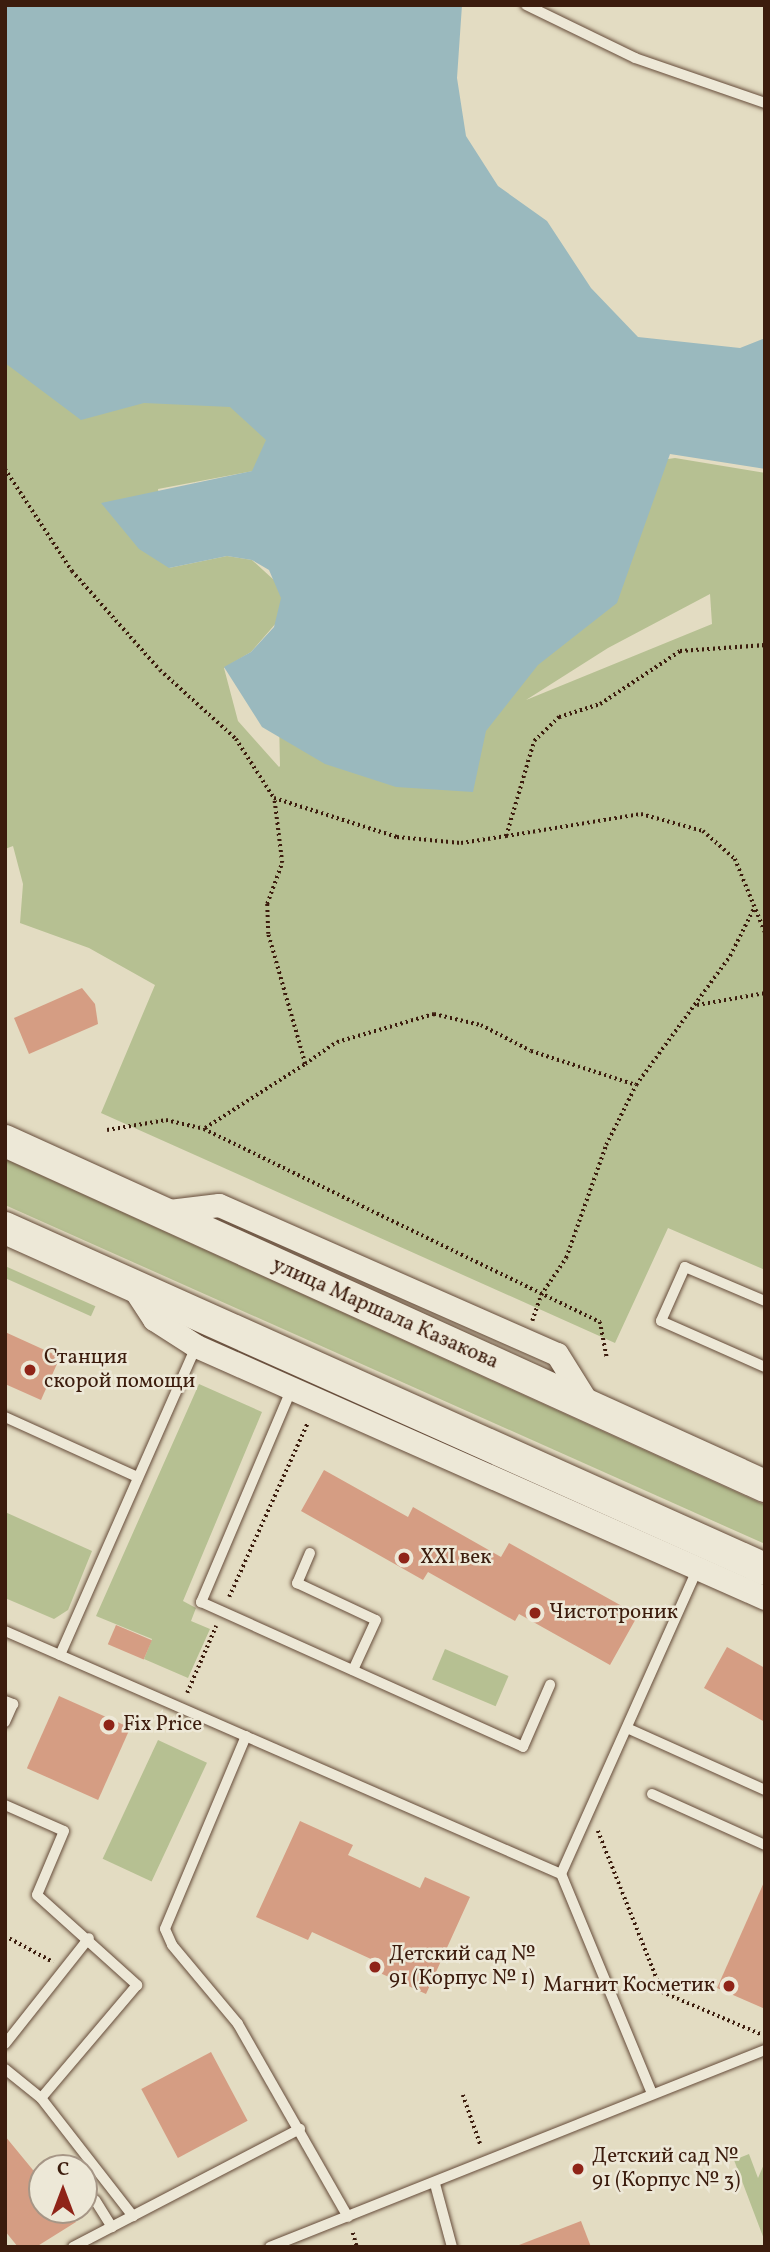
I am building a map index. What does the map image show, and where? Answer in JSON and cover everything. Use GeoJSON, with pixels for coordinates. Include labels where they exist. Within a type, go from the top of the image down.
{"type":"FeatureCollection","features":[{"type":"Feature","properties":{"kind":"street","name":"улица Маршала Казакова"},"geometry":{"type":"LineString","coordinates":[[5,1141],[765,1486]]}},
{"type":"Feature","properties":{"kind":"street"},"geometry":{"type":"LineString","coordinates":[[5,1228],[765,1569]]}},
{"type":"Feature","properties":{"kind":"street"},"geometry":{"type":"LineString","coordinates":[[129,1282],[154,1319],[196,1346],[293,1386],[697,1570],[765,1598]]}},
{"type":"Feature","properties":{"kind":"lane"},"geometry":{"type":"LineString","coordinates":[[526,5],[635,58],[765,103]]}},
{"type":"Feature","properties":{"kind":"lane"},"geometry":{"type":"LineString","coordinates":[[765,1301],[685,1267],[661,1321],[765,1367]]}},
{"type":"Feature","properties":{"kind":"lane"},"geometry":{"type":"LineString","coordinates":[[60,1655],[196,1346]]}},
{"type":"Feature","properties":{"kind":"lane"},"geometry":{"type":"LineString","coordinates":[[293,1386],[201,1602],[523,1747],[550,1685]]}},
{"type":"Feature","properties":{"kind":"lane"},"geometry":{"type":"LineString","coordinates":[[5,1417],[137,1476]]}},
{"type":"Feature","properties":{"kind":"lane"},"geometry":{"type":"LineString","coordinates":[[310,1553],[297,1583],[376,1620],[353,1671]]}},
{"type":"Feature","properties":{"kind":"lane"},"geometry":{"type":"LineString","coordinates":[[561,1874],[697,1570]]}},
{"type":"Feature","properties":{"kind":"lane"},"geometry":{"type":"LineString","coordinates":[[5,1631],[561,1874],[651,2091]]}},
{"type":"Feature","properties":{"kind":"lane"},"geometry":{"type":"LineString","coordinates":[[5,1701],[13,1704],[5,1722]]}},
{"type":"Feature","properties":{"kind":"lane"},"geometry":{"type":"LineString","coordinates":[[627,1728],[765,1790]]}},
{"type":"Feature","properties":{"kind":"lane"},"geometry":{"type":"LineString","coordinates":[[246,1736],[165,1929],[172,1945],[238,2024],[348,2217]]}},
{"type":"Feature","properties":{"kind":"lane"},"geometry":{"type":"LineString","coordinates":[[652,1794],[765,1845]]}},
{"type":"Feature","properties":{"kind":"lane"},"geometry":{"type":"LineString","coordinates":[[5,1805],[64,1831],[37,1895],[89,1938],[137,1985],[41,2098]]}},
{"type":"Feature","properties":{"kind":"lane"},"geometry":{"type":"LineString","coordinates":[[5,2044],[89,1938]]}},
{"type":"Feature","properties":{"kind":"lane"},"geometry":{"type":"LineString","coordinates":[[270,2247],[435,2184],[651,2091],[765,2050]]}},
{"type":"Feature","properties":{"kind":"lane"},"geometry":{"type":"LineString","coordinates":[[5,2069],[41,2098],[133,2216]]}},
{"type":"Feature","properties":{"kind":"lane"},"geometry":{"type":"LineString","coordinates":[[73,2247],[300,2129]]}},
{"type":"Feature","properties":{"kind":"lane"},"geometry":{"type":"LineString","coordinates":[[435,2184],[452,2247]]}},
{"type":"Feature","properties":{"kind":"lane"},"geometry":{"type":"LineString","coordinates":[[98,2205],[112,2227]]}},
{"type":"Feature","properties":{"kind":"path"},"geometry":{"type":"LineString","coordinates":[[5,469],[72,571],[160,670],[236,740],[274,798],[282,863],[267,904],[268,934],[305,1064]]}},
{"type":"Feature","properties":{"kind":"path"},"geometry":{"type":"LineString","coordinates":[[506,836],[534,741],[559,717],[600,704],[680,651],[765,645]]}},
{"type":"Feature","properties":{"kind":"path"},"geometry":{"type":"LineString","coordinates":[[274,798],[397,837],[461,844],[640,814],[703,831],[735,859],[765,932]]}},
{"type":"Feature","properties":{"kind":"path"},"geometry":{"type":"LineString","coordinates":[[531,1322],[541,1295],[566,1258],[606,1145],[636,1085],[730,956],[754,908]]}},
{"type":"Feature","properties":{"kind":"path"},"geometry":{"type":"LineString","coordinates":[[695,1005],[765,993]]}},
{"type":"Feature","properties":{"kind":"path"},"geometry":{"type":"LineString","coordinates":[[204,1129],[337,1042],[434,1014],[481,1025],[531,1052],[636,1085]]}},
{"type":"Feature","properties":{"kind":"path"},"geometry":{"type":"LineString","coordinates":[[107,1130],[166,1120],[204,1129],[600,1322],[607,1357]]}},
{"type":"Feature","properties":{"kind":"path"},"geometry":{"type":"LineString","coordinates":[[181,1708],[308,1422]]}},
{"type":"Feature","properties":{"kind":"path"},"geometry":{"type":"LineString","coordinates":[[590,1811],[662,1992],[765,2036]]}},
{"type":"Feature","properties":{"kind":"path"},"geometry":{"type":"LineString","coordinates":[[5,1936],[61,1967]]}},
{"type":"Feature","properties":{"kind":"path"},"geometry":{"type":"LineString","coordinates":[[463,2095],[484,2154]]}},
{"type":"Feature","properties":{"kind":"green space"},"geometry":{"type":"Polygon","coordinates":[[[5,158],[627,465],[675,458],[765,473],[765,1270],[668,1228],[615,1343],[101,1113],[155,985],[89,948],[20,923],[23,884],[13,846],[5,849],[5,158]],[[266,442],[253,471],[158,489],[169,568],[227,556],[252,560],[275,581],[266,442]],[[710,594],[608,648],[526,700],[712,624],[710,594]],[[277,622],[251,652],[224,668],[238,721],[279,767],[277,622]]]}},
{"type":"Feature","properties":{"kind":"green space"},"geometry":{"type":"Polygon","coordinates":[[[5,1159],[765,1505],[765,1544],[5,1205],[5,1159]]]}},
{"type":"Feature","properties":{"kind":"green space"},"geometry":{"type":"Polygon","coordinates":[[[5,1266],[95,1306],[91,1316],[5,1278],[5,1266]]]}},
{"type":"Feature","properties":{"kind":"green space"},"geometry":{"type":"Polygon","coordinates":[[[199,1384],[262,1412],[183,1601],[196,1608],[191,1621],[210,1629],[188,1678],[144,1659],[152,1639],[96,1616],[199,1384]]]}},
{"type":"Feature","properties":{"kind":"green space"},"geometry":{"type":"Polygon","coordinates":[[[5,1512],[92,1551],[68,1610],[54,1619],[5,1598],[5,1512]]]}},
{"type":"Feature","properties":{"kind":"green space"},"geometry":{"type":"Polygon","coordinates":[[[445,1649],[509,1676],[496,1706],[432,1679],[445,1649]]]}},
{"type":"Feature","properties":{"kind":"green space"},"geometry":{"type":"Polygon","coordinates":[[[158,1740],[207,1763],[152,1882],[103,1859],[158,1740]]]}},
{"type":"Feature","properties":{"kind":"green space"},"geometry":{"type":"Polygon","coordinates":[[[749,2154],[758,2178],[765,2162],[765,2242],[734,2160],[749,2154]]]}},
{"type":"Feature","properties":{"kind":"water"},"geometry":{"type":"Polygon","coordinates":[[[5,5],[462,5],[457,78],[466,136],[498,186],[547,221],[591,288],[638,337],[740,348],[765,338],[765,469],[670,454],[617,603],[538,665],[486,731],[473,792],[396,787],[325,764],[262,727],[224,667],[251,652],[274,627],[281,598],[269,570],[252,560],[227,556],[169,568],[139,549],[101,503],[252,471],[266,440],[230,407],[144,403],[81,420],[5,363],[5,5]]]}},
{"type":"Feature","properties":{"kind":"building"},"geometry":{"type":"Polygon","coordinates":[[[82,988],[95,1004],[98,1024],[29,1054],[14,1018],[82,988]]]}},
{"type":"Feature","properties":{"kind":"building","name":"Станция скорой помощи"},"geometry":{"type":"Polygon","coordinates":[[[5,1332],[60,1357],[41,1400],[5,1384],[5,1332]]]}},
{"type":"Feature","properties":{"kind":"building"},"geometry":{"type":"Polygon","coordinates":[[[324,1470],[408,1517],[413,1507],[501,1557],[509,1543],[638,1615],[610,1665],[519,1614],[515,1621],[428,1572],[423,1580],[301,1511],[324,1470]]]}},
{"type":"Feature","properties":{"kind":"building"},"geometry":{"type":"Polygon","coordinates":[[[116,1625],[152,1640],[144,1660],[108,1644],[116,1625]]]}},
{"type":"Feature","properties":{"kind":"building"},"geometry":{"type":"Polygon","coordinates":[[[727,1647],[765,1668],[765,1722],[704,1688],[727,1647]]]}},
{"type":"Feature","properties":{"kind":"building"},"geometry":{"type":"Polygon","coordinates":[[[59,1696],[130,1728],[98,1800],[27,1768],[59,1696]]]}},
{"type":"Feature","properties":{"kind":"building"},"geometry":{"type":"Polygon","coordinates":[[[300,1821],[353,1845],[348,1855],[420,1888],[425,1877],[470,1897],[426,1994],[380,1973],[384,1965],[312,1932],[308,1940],[256,1917],[300,1821]]]}},
{"type":"Feature","properties":{"kind":"building"},"geometry":{"type":"Polygon","coordinates":[[[765,1880],[765,2009],[717,1988],[765,1880]]]}},
{"type":"Feature","properties":{"kind":"building"},"geometry":{"type":"Polygon","coordinates":[[[211,2052],[248,2121],[178,2158],[141,2089],[211,2052]]]}},
{"type":"Feature","properties":{"kind":"building"},"geometry":{"type":"Polygon","coordinates":[[[5,2136],[28,2164],[28,2224],[73,2224],[36,2247],[18,2247],[5,2231],[5,2136]]]}},
{"type":"Feature","properties":{"kind":"building"},"geometry":{"type":"Polygon","coordinates":[[[581,2221],[591,2247],[519,2247],[519,2245],[581,2221]]]}},
{"type":"Feature","properties":{"kind":"place","name":"Станция скорой помощи"},"geometry":{"type":"Point","coordinates":[30,1370]}},
{"type":"Feature","properties":{"kind":"place","name":"XXI век"},"geometry":{"type":"Point","coordinates":[404,1558]}},
{"type":"Feature","properties":{"kind":"place","name":"Чистотроник"},"geometry":{"type":"Point","coordinates":[535,1613]}},
{"type":"Feature","properties":{"kind":"place","name":"Fix Price"},"geometry":{"type":"Point","coordinates":[109,1725]}},
{"type":"Feature","properties":{"kind":"place","name":"Детский сад № 91 (Корпус № 1)"},"geometry":{"type":"Point","coordinates":[375,1967]}},
{"type":"Feature","properties":{"kind":"place","name":"Магнит Косметик"},"geometry":{"type":"Point","coordinates":[729,1986]}},
{"type":"Feature","properties":{"kind":"place","name":"Детский сад № 91 (Корпус № 3)"},"geometry":{"type":"Point","coordinates":[578,2169]}}]}
